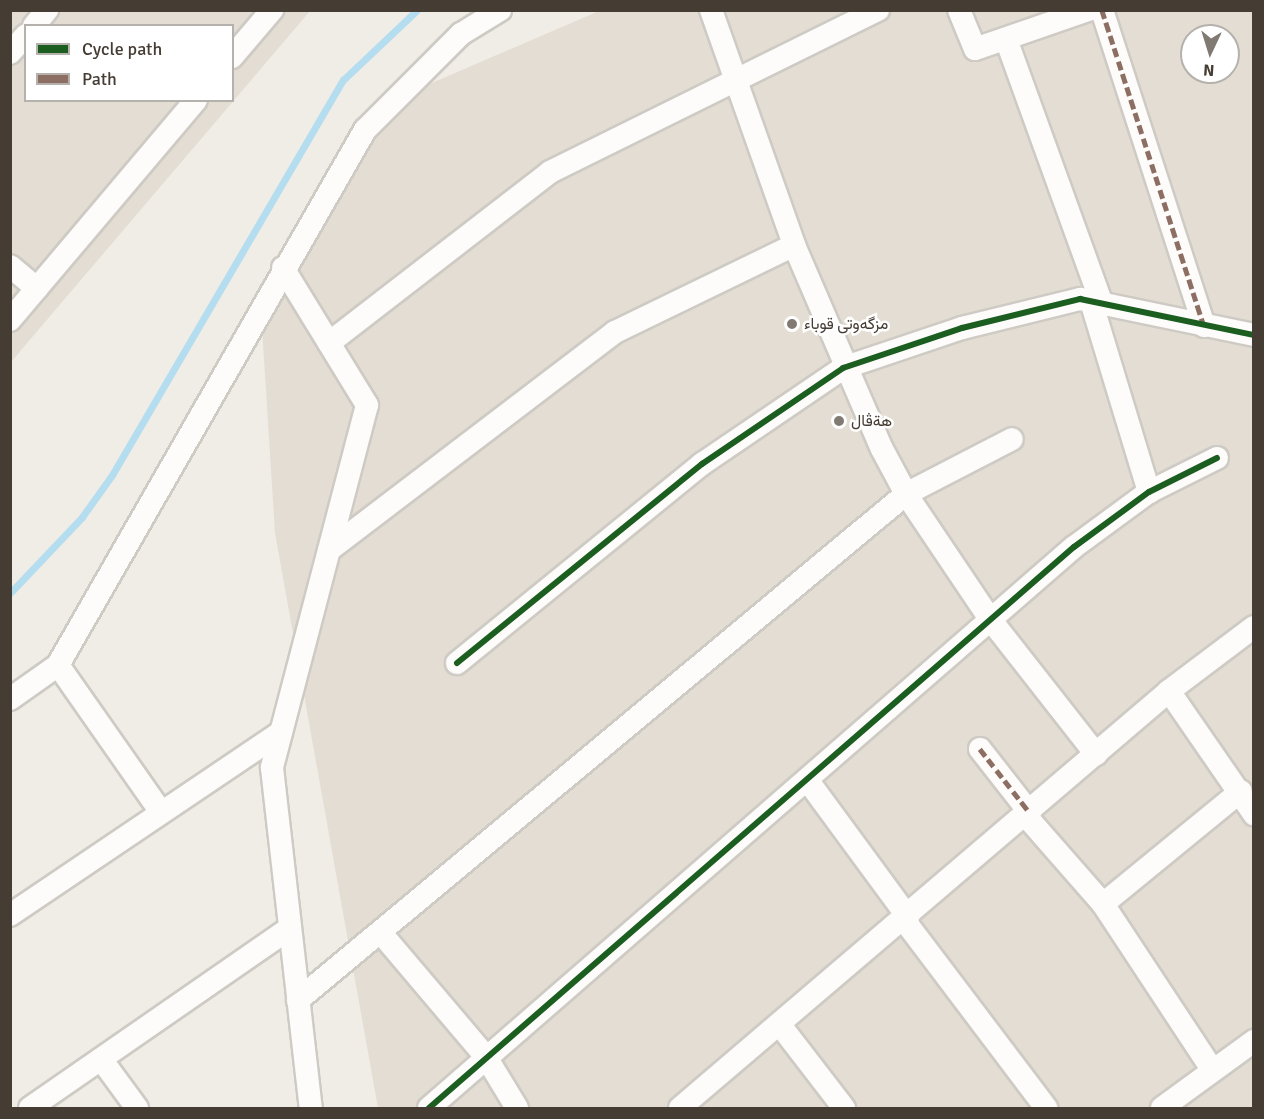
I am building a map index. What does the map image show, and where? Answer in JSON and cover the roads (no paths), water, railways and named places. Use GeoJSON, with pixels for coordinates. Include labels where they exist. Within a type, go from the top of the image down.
{"type":"FeatureCollection","features":[{"type":"Feature","properties":{"kind":"street"},"geometry":{"type":"LineString","coordinates":[[36,24],[46,10]]}},
{"type":"Feature","properties":{"kind":"street"},"geometry":{"type":"LineString","coordinates":[[234,55],[272,10]]}},
{"type":"Feature","properties":{"kind":"street"},"geometry":{"type":"LineString","coordinates":[[10,699],[58,665],[364,130],[461,34],[500,10]]}},
{"type":"Feature","properties":{"kind":"street"},"geometry":{"type":"LineString","coordinates":[[711,10],[794,245],[843,368],[906,494],[990,619],[1096,754]]}},
{"type":"Feature","properties":{"kind":"street"},"geometry":{"type":"LineString","coordinates":[[329,343],[550,172],[736,78],[878,10]]}},
{"type":"Feature","properties":{"kind":"street"},"geometry":{"type":"LineString","coordinates":[[959,10],[975,49],[1088,10]]}},
{"type":"Feature","properties":{"kind":"street"},"geometry":{"type":"LineString","coordinates":[[1102,10],[1204,326]]}},
{"type":"Feature","properties":{"kind":"street"},"geometry":{"type":"LineString","coordinates":[[10,53],[24,37]]}},
{"type":"Feature","properties":{"kind":"street"},"geometry":{"type":"LineString","coordinates":[[1006,39],[1097,302],[1149,492]]}},
{"type":"Feature","properties":{"kind":"street"},"geometry":{"type":"LineString","coordinates":[[10,320],[194,102]]}},
{"type":"Feature","properties":{"kind":"street"},"geometry":{"type":"LineString","coordinates":[[329,550],[615,332],[794,245]]}},
{"type":"Feature","properties":{"kind":"street"},"geometry":{"type":"LineString","coordinates":[[10,266],[37,289]]}},
{"type":"Feature","properties":{"kind":"street"},"geometry":{"type":"LineString","coordinates":[[283,268],[366,405],[272,768],[311,1108]]}},
{"type":"Feature","properties":{"kind":"street"},"geometry":{"type":"LineString","coordinates":[[457,663],[702,464],[843,368],[962,328],[1080,299],[1254,335]]}},
{"type":"Feature","properties":{"kind":"street"},"geometry":{"type":"LineString","coordinates":[[298,1000],[906,494],[1012,439]]}},
{"type":"Feature","properties":{"kind":"street"},"geometry":{"type":"LineString","coordinates":[[429,1108],[808,782],[1074,547],[1149,492],[1217,458]]}},
{"type":"Feature","properties":{"kind":"street"},"geometry":{"type":"LineString","coordinates":[[680,1108],[1028,814],[1169,691],[1254,627]]}},
{"type":"Feature","properties":{"kind":"street"},"geometry":{"type":"LineString","coordinates":[[58,665],[161,812]]}},
{"type":"Feature","properties":{"kind":"street"},"geometry":{"type":"LineString","coordinates":[[1169,691],[1244,786],[1254,814]]}},
{"type":"Feature","properties":{"kind":"street"},"geometry":{"type":"LineString","coordinates":[[10,915],[281,732]]}},
{"type":"Feature","properties":{"kind":"street"},"geometry":{"type":"LineString","coordinates":[[980,749],[1028,814],[1103,904],[1211,1068]]}},
{"type":"Feature","properties":{"kind":"street"},"geometry":{"type":"LineString","coordinates":[[808,782],[1046,1108]]}},
{"type":"Feature","properties":{"kind":"street"},"geometry":{"type":"LineString","coordinates":[[1103,904],[1244,786]]}},
{"type":"Feature","properties":{"kind":"street"},"geometry":{"type":"LineString","coordinates":[[30,1108],[290,928]]}},
{"type":"Feature","properties":{"kind":"street"},"geometry":{"type":"LineString","coordinates":[[381,933],[486,1057],[517,1108]]}},
{"type":"Feature","properties":{"kind":"street"},"geometry":{"type":"LineString","coordinates":[[780,1025],[844,1108]]}},
{"type":"Feature","properties":{"kind":"street"},"geometry":{"type":"LineString","coordinates":[[1162,1108],[1211,1068],[1254,1041]]}},
{"type":"Feature","properties":{"kind":"street"},"geometry":{"type":"LineString","coordinates":[[102,1059],[137,1108]]}},
{"type":"Feature","properties":{"kind":"waterway"},"geometry":{"type":"LineString","coordinates":[[10,593],[82,517],[112,475],[343,80],[417,10]]}},
{"type":"Feature","properties":{"kind":"place","name":"مزگەوتی قوباء"},"geometry":{"type":"Point","coordinates":[792,324]}},
{"type":"Feature","properties":{"kind":"place","name":"هةڤال"},"geometry":{"type":"Point","coordinates":[839,421]}}]}
